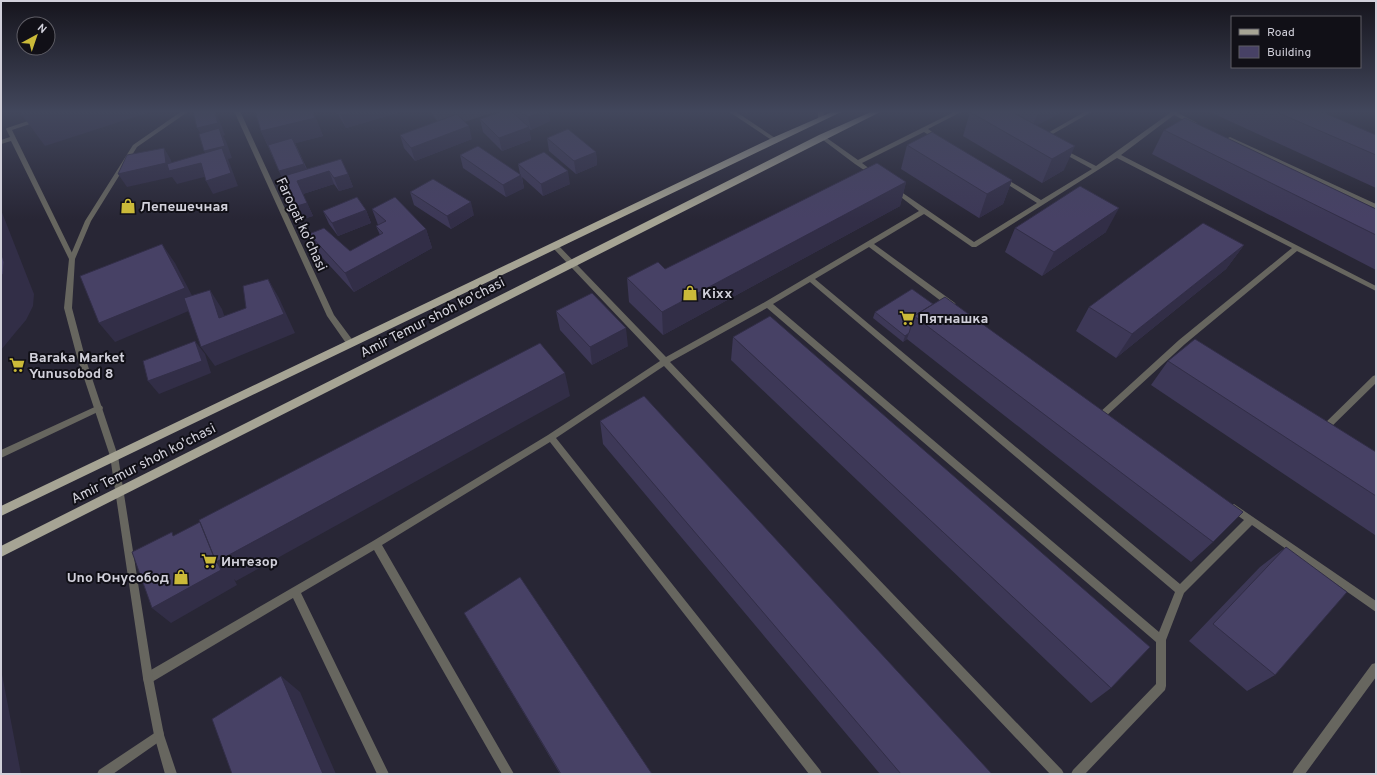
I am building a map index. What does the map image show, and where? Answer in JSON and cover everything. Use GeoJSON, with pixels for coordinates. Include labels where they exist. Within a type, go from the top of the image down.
{"type":"FeatureCollection","features":[{"type":"Feature","properties":{"kind":"main road","name":"Amir Temur shoh ko'chasi"},"geometry":{"type":"LineString","coordinates":[[1,511],[760,147]]}},
{"type":"Feature","properties":{"kind":"main road","name":"Amir Temur shoh ko'chasi"},"geometry":{"type":"LineString","coordinates":[[1,552],[802,147]]}},
{"type":"Feature","properties":{"kind":"street"},"geometry":{"type":"LineString","coordinates":[[17,147],[72,259]]}},
{"type":"Feature","properties":{"kind":"street"},"geometry":{"type":"LineString","coordinates":[[134,147],[88,222],[72,259],[68,308],[80,357],[99,408],[114,456],[148,678],[159,735],[171,774]]}},
{"type":"Feature","properties":{"kind":"street","name":"Farogat ko'chasi"},"geometry":{"type":"LineString","coordinates":[[254,147],[331,316],[351,344]]}},
{"type":"Feature","properties":{"kind":"street"},"geometry":{"type":"LineString","coordinates":[[836,147],[974,245],[1096,169],[1127,147]]}},
{"type":"Feature","properties":{"kind":"street"},"geometry":{"type":"LineString","coordinates":[[857,163],[888,147]]}},
{"type":"Feature","properties":{"kind":"street"},"geometry":{"type":"LineString","coordinates":[[1056,147],[1096,169]]}},
{"type":"Feature","properties":{"kind":"street"},"geometry":{"type":"LineString","coordinates":[[1246,147],[1376,207]]}},
{"type":"Feature","properties":{"kind":"street"},"geometry":{"type":"LineString","coordinates":[[1117,155],[1376,289]]}},
{"type":"Feature","properties":{"kind":"street"},"geometry":{"type":"LineString","coordinates":[[996,174],[1041,203]]}},
{"type":"Feature","properties":{"kind":"street"},"geometry":{"type":"LineString","coordinates":[[148,678],[295,590],[376,544],[551,437],[665,361],[810,280],[924,211]]}},
{"type":"Feature","properties":{"kind":"street"},"geometry":{"type":"LineString","coordinates":[[870,244],[958,309]]}},
{"type":"Feature","properties":{"kind":"street"},"geometry":{"type":"LineString","coordinates":[[555,246],[1058,774]]}},
{"type":"Feature","properties":{"kind":"street"},"geometry":{"type":"LineString","coordinates":[[1102,415],[1186,345],[1297,248]]}},
{"type":"Feature","properties":{"kind":"street"},"geometry":{"type":"LineString","coordinates":[[810,280],[1180,590]]}},
{"type":"Feature","properties":{"kind":"street"},"geometry":{"type":"LineString","coordinates":[[768,304],[1161,640]]}},
{"type":"Feature","properties":{"kind":"street"},"geometry":{"type":"LineString","coordinates":[[1321,432],[1376,378]]}},
{"type":"Feature","properties":{"kind":"street"},"geometry":{"type":"LineString","coordinates":[[1,454],[99,408]]}},
{"type":"Feature","properties":{"kind":"street"},"geometry":{"type":"LineString","coordinates":[[551,437],[816,774]]}},
{"type":"Feature","properties":{"kind":"street"},"geometry":{"type":"LineString","coordinates":[[1225,502],[1376,607]]}},
{"type":"Feature","properties":{"kind":"street"},"geometry":{"type":"LineString","coordinates":[[1077,774],[1161,686],[1161,640],[1180,590],[1251,520]]}},
{"type":"Feature","properties":{"kind":"street"},"geometry":{"type":"LineString","coordinates":[[376,544],[508,774]]}},
{"type":"Feature","properties":{"kind":"street"},"geometry":{"type":"LineString","coordinates":[[295,590],[383,774]]}},
{"type":"Feature","properties":{"kind":"street"},"geometry":{"type":"LineString","coordinates":[[1298,774],[1376,668]]}},
{"type":"Feature","properties":{"kind":"street"},"geometry":{"type":"LineString","coordinates":[[103,774],[159,735]]}},
{"type":"Feature","properties":{"kind":"building"},"geometry":{"type":"Polygon","coordinates":[[[203,147],[220,147],[204,151],[203,147]]]}},
{"type":"Feature","properties":{"kind":"building"},"geometry":{"type":"Polygon","coordinates":[[[269,147],[296,147],[304,164],[279,171],[269,147]]]}},
{"type":"Feature","properties":{"kind":"building"},"geometry":{"type":"Polygon","coordinates":[[[476,147],[480,147],[521,175],[503,185],[460,155],[476,147]]]}},
{"type":"Feature","properties":{"kind":"building"},"geometry":{"type":"Polygon","coordinates":[[[558,147],[590,147],[596,152],[574,161],[558,147]]]}},
{"type":"Feature","properties":{"kind":"building"},"geometry":{"type":"Polygon","coordinates":[[[911,147],[957,147],[1012,180],[987,194],[911,147]]]}},
{"type":"Feature","properties":{"kind":"building"},"geometry":{"type":"Polygon","coordinates":[[[1031,147],[1073,147],[1052,159],[1031,147]]]}},
{"type":"Feature","properties":{"kind":"building"},"geometry":{"type":"Polygon","coordinates":[[[1199,147],[1246,147],[1376,209],[1376,235],[1199,147]]]}},
{"type":"Feature","properties":{"kind":"building"},"geometry":{"type":"Polygon","coordinates":[[[1358,147],[1376,147],[1376,155],[1358,147]]]}},
{"type":"Feature","properties":{"kind":"building"},"geometry":{"type":"Polygon","coordinates":[[[164,148],[166,163],[118,174],[127,155],[164,148]]]}},
{"type":"Feature","properties":{"kind":"building"},"geometry":{"type":"Polygon","coordinates":[[[222,148],[231,173],[206,181],[201,163],[169,171],[167,164],[222,148]]]}},
{"type":"Feature","properties":{"kind":"building"},"geometry":{"type":"Polygon","coordinates":[[[544,152],[568,171],[541,184],[518,164],[544,152]]]}},
{"type":"Feature","properties":{"kind":"building"},"geometry":{"type":"Polygon","coordinates":[[[341,159],[348,174],[334,178],[329,171],[297,181],[307,203],[297,206],[284,176],[341,159]]]}},
{"type":"Feature","properties":{"kind":"building"},"geometry":{"type":"Polygon","coordinates":[[[877,163],[906,182],[662,312],[627,278],[658,262],[665,269],[877,163]]]}},
{"type":"Feature","properties":{"kind":"building"},"geometry":{"type":"Polygon","coordinates":[[[433,179],[471,202],[447,216],[410,192],[433,179]]]}},
{"type":"Feature","properties":{"kind":"building"},"geometry":{"type":"Polygon","coordinates":[[[1080,186],[1119,208],[1054,252],[1015,228],[1080,186]]]}},
{"type":"Feature","properties":{"kind":"building"},"geometry":{"type":"Polygon","coordinates":[[[357,197],[366,210],[332,223],[323,211],[357,197]]]}},
{"type":"Feature","properties":{"kind":"building"},"geometry":{"type":"Polygon","coordinates":[[[395,197],[426,229],[345,273],[309,234],[324,228],[350,251],[383,233],[376,226],[386,221],[372,209],[395,197]]]}},
{"type":"Feature","properties":{"kind":"building"},"geometry":{"type":"Polygon","coordinates":[[[1203,223],[1244,245],[1132,334],[1089,307],[1203,223]]]}},
{"type":"Feature","properties":{"kind":"building"},"geometry":{"type":"Polygon","coordinates":[[[162,244],[185,288],[99,323],[80,276],[162,244]]]}},
{"type":"Feature","properties":{"kind":"building"},"geometry":{"type":"Polygon","coordinates":[[[1,251],[4,262],[3,274],[1,277],[1,251]]]}},
{"type":"Feature","properties":{"kind":"building"},"geometry":{"type":"Polygon","coordinates":[[[268,279],[284,314],[201,347],[184,298],[210,290],[219,318],[246,308],[243,286],[268,279]]]}},
{"type":"Feature","properties":{"kind":"building"},"geometry":{"type":"Polygon","coordinates":[[[912,289],[933,304],[914,316],[909,333],[905,336],[875,312],[912,289]]]}},
{"type":"Feature","properties":{"kind":"building"},"geometry":{"type":"Polygon","coordinates":[[[592,293],[626,328],[590,347],[556,311],[592,293]]]}},
{"type":"Feature","properties":{"kind":"building"},"geometry":{"type":"Polygon","coordinates":[[[945,297],[1243,512],[1213,542],[914,316],[945,297]]]}},
{"type":"Feature","properties":{"kind":"building"},"geometry":{"type":"Polygon","coordinates":[[[770,316],[1150,647],[1111,688],[733,337],[770,316]]]}},
{"type":"Feature","properties":{"kind":"building"},"geometry":{"type":"Polygon","coordinates":[[[1195,339],[1376,452],[1376,496],[1168,361],[1195,339]]]}},
{"type":"Feature","properties":{"kind":"building"},"geometry":{"type":"Polygon","coordinates":[[[195,341],[202,361],[148,381],[143,361],[195,341]]]}},
{"type":"Feature","properties":{"kind":"building"},"geometry":{"type":"Polygon","coordinates":[[[540,343],[565,373],[216,562],[199,520],[540,343]]]}},
{"type":"Feature","properties":{"kind":"building"},"geometry":{"type":"Polygon","coordinates":[[[644,396],[992,774],[901,774],[600,421],[644,396]]]}},
{"type":"Feature","properties":{"kind":"building"},"geometry":{"type":"Polygon","coordinates":[[[200,522],[216,562],[221,570],[152,608],[132,552],[172,532],[173,536],[200,522]]]}},
{"type":"Feature","properties":{"kind":"building"},"geometry":{"type":"Polygon","coordinates":[[[1286,547],[1347,592],[1275,675],[1213,624],[1286,547]]]}},
{"type":"Feature","properties":{"kind":"building"},"geometry":{"type":"Polygon","coordinates":[[[520,577],[652,774],[561,774],[464,613],[520,577]]]}},
{"type":"Feature","properties":{"kind":"building"},"geometry":{"type":"Polygon","coordinates":[[[281,676],[323,774],[232,774],[212,719],[281,676]]]}},
{"type":"Feature","properties":{"kind":"place","name":"Лепешечная"},"geometry":{"type":"Point","coordinates":[128,206]}},
{"type":"Feature","properties":{"kind":"place","name":"Kixx"},"geometry":{"type":"Point","coordinates":[690,293]}},
{"type":"Feature","properties":{"kind":"place","name":"Пятнашка"},"geometry":{"type":"Point","coordinates":[907,318]}},
{"type":"Feature","properties":{"kind":"place","name":"Baraka Market Yunusobod 8"},"geometry":{"type":"Point","coordinates":[17,365]}},
{"type":"Feature","properties":{"kind":"place","name":"Интезор"},"geometry":{"type":"Point","coordinates":[209,561]}},
{"type":"Feature","properties":{"kind":"place","name":"Uno Юнусобод"},"geometry":{"type":"Point","coordinates":[181,577]}}]}
